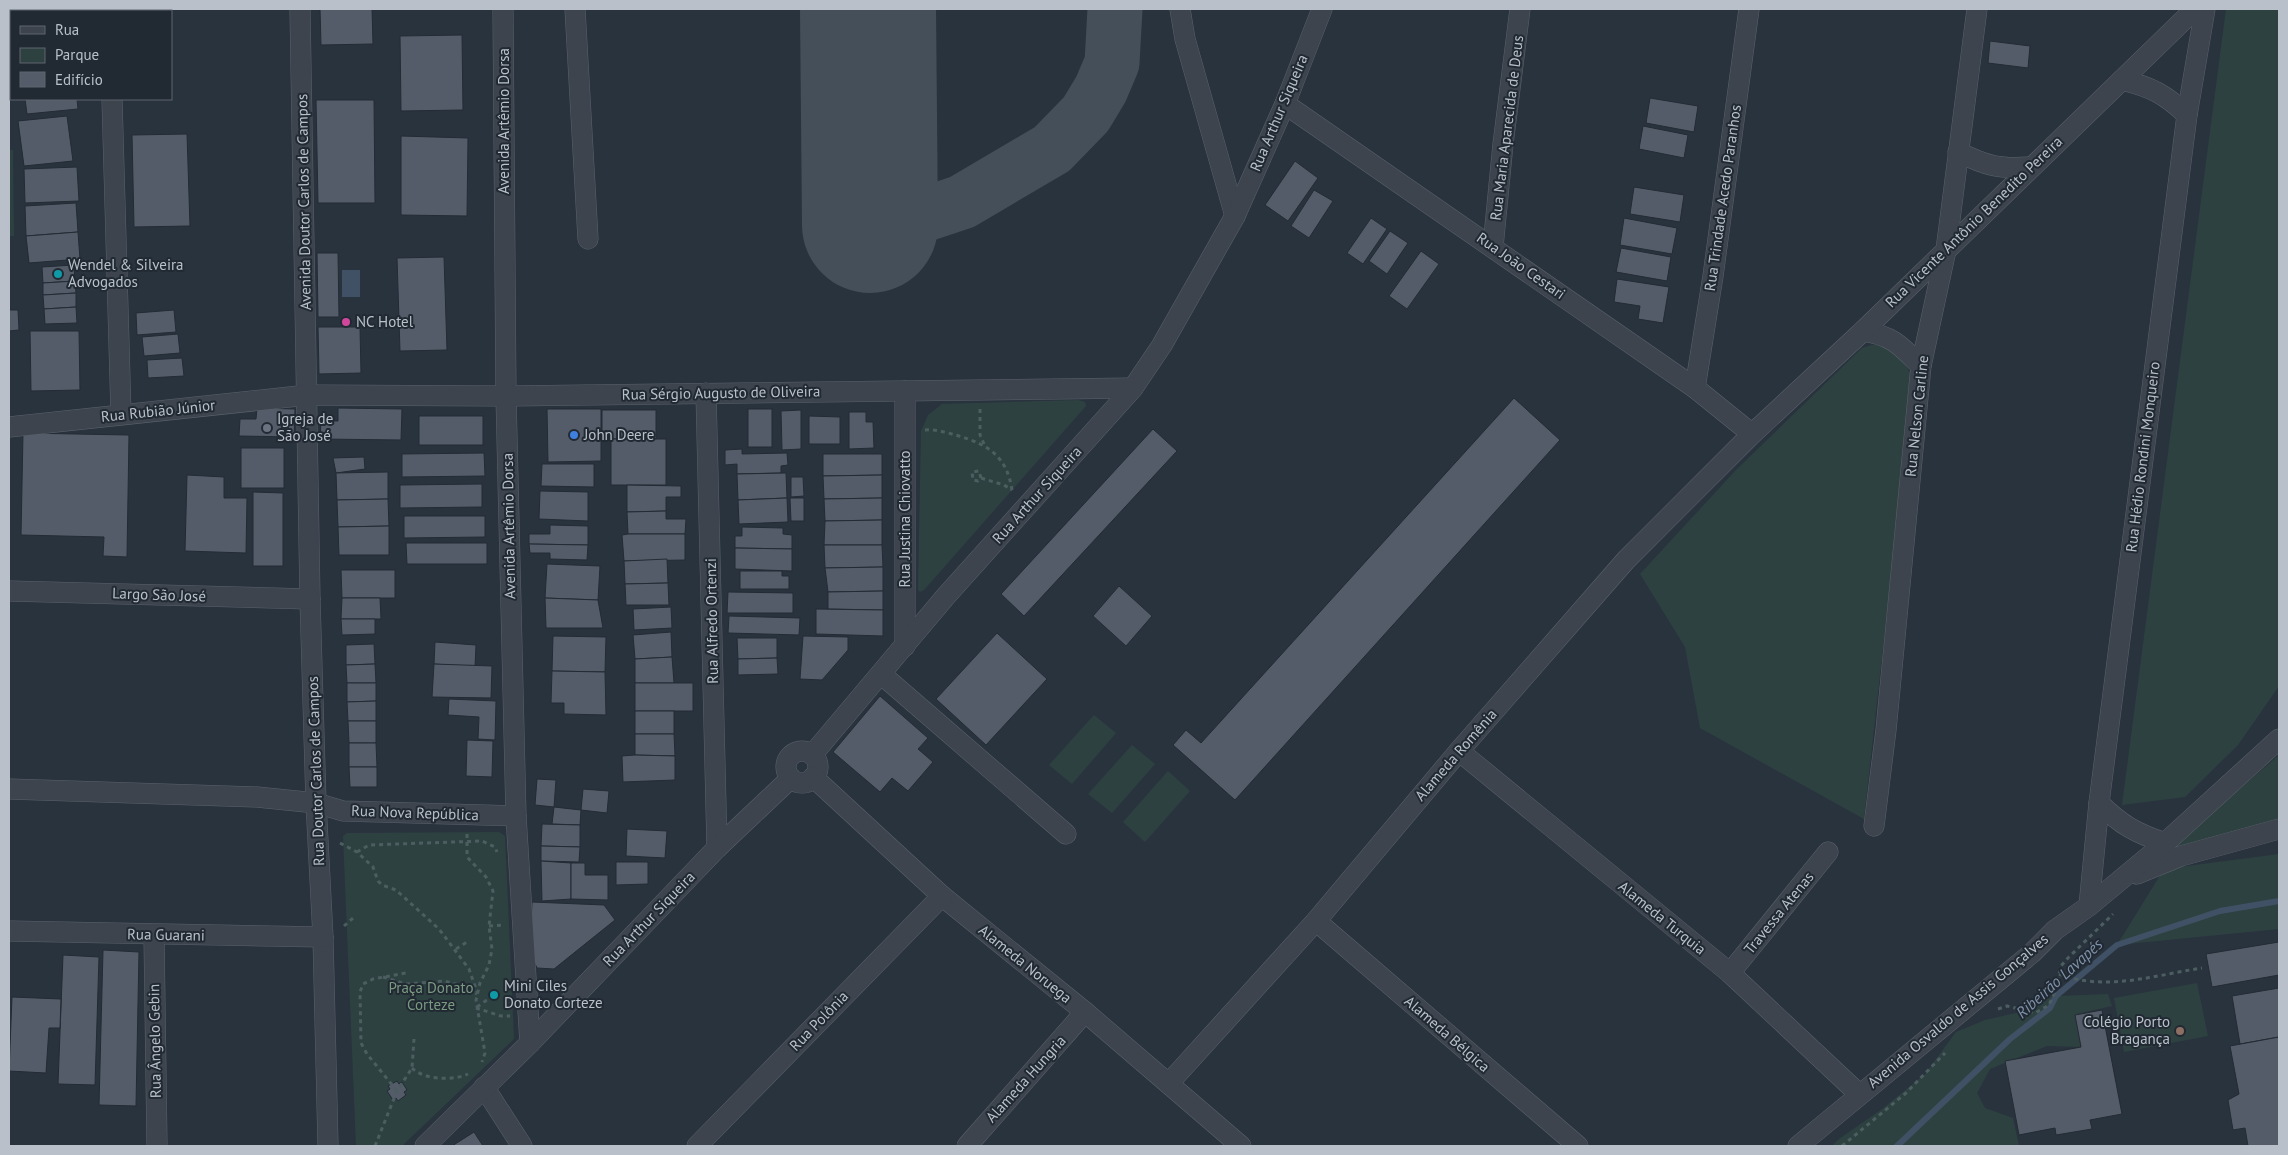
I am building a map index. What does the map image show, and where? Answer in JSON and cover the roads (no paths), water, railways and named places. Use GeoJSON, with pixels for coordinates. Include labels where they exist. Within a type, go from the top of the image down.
{"type":"FeatureCollection","features":[{"type":"Feature","properties":{"kind":"street","name":"Avenida Doutor Carlos de Campos"},"geometry":{"type":"LineString","coordinates":[[300,9],[308,395]]}},
{"type":"Feature","properties":{"kind":"street","name":"Avenida Artêmio Dorsa"},"geometry":{"type":"LineString","coordinates":[[503,9],[506,396],[516,816],[530,1043]]}},
{"type":"Feature","properties":{"kind":"street"},"geometry":{"type":"LineString","coordinates":[[575,9],[588,239]]}},
{"type":"Feature","properties":{"kind":"street"},"geometry":{"type":"LineString","coordinates":[[1180,9],[1185,39],[1235,216]]}},
{"type":"Feature","properties":{"kind":"street","name":"Rua Maria Aparecida de Deus"},"geometry":{"type":"LineString","coordinates":[[1493,246],[1503,144],[1520,9]]}},
{"type":"Feature","properties":{"kind":"street","name":"Rua Trindade Acedo Paranhos"},"geometry":{"type":"LineString","coordinates":[[1695,388],[1713,276],[1749,9]]}},
{"type":"Feature","properties":{"kind":"street","name":"Rua Nelson Carline"},"geometry":{"type":"LineString","coordinates":[[1874,826],[1886,730],[1921,366],[1946,250],[1977,9]]}},
{"type":"Feature","properties":{"kind":"street","name":"Rua Vicente Antônio Benedito Pereira"},"geometry":{"type":"LineString","coordinates":[[1752,434],[1863,331],[2195,9]]}},
{"type":"Feature","properties":{"kind":"street","name":"Rua Hédio Rondini Monqueiro"},"geometry":{"type":"LineString","coordinates":[[2089,906],[2099,803],[2187,115],[2205,9]]}},
{"type":"Feature","properties":{"kind":"street","name":"Rua Arthur Siqueira"},"geometry":{"type":"LineString","coordinates":[[812,755],[946,596],[1134,388],[1162,345],[1235,216],[1323,13]]}},
{"type":"Feature","properties":{"kind":"street"},"geometry":{"type":"LineString","coordinates":[[2122,80],[2146,86],[2167,97],[2187,115]]}},
{"type":"Feature","properties":{"kind":"street"},"geometry":{"type":"LineString","coordinates":[[112,100],[121,414]]}},
{"type":"Feature","properties":{"kind":"street","name":"Rua João Cestari"},"geometry":{"type":"LineString","coordinates":[[1285,104],[1493,246],[1695,388],[1752,434]]}},
{"type":"Feature","properties":{"kind":"street"},"geometry":{"type":"LineString","coordinates":[[1958,152],[1982,164],[2002,169],[2030,167]]}},
{"type":"Feature","properties":{"kind":"street"},"geometry":{"type":"LineString","coordinates":[[1863,331],[1883,334],[1899,344],[1921,366]]}},
{"type":"Feature","properties":{"kind":"street","name":"Rua Sérgio Augusto de Oliveira"},"geometry":{"type":"LineString","coordinates":[[308,395],[506,396],[1134,388]]}},
{"type":"Feature","properties":{"kind":"street","name":"Rua Justina Chiovatto"},"geometry":{"type":"LineString","coordinates":[[905,391],[905,646]]}},
{"type":"Feature","properties":{"kind":"street","name":"Rua Alfredo Ortenzi"},"geometry":{"type":"LineString","coordinates":[[706,393],[717,848]]}},
{"type":"Feature","properties":{"kind":"street","name":"Rua Rubião Júnior"},"geometry":{"type":"LineString","coordinates":[[9,427],[308,395]]}},
{"type":"Feature","properties":{"kind":"street","name":"Rua Doutor Carlos de Campos"},"geometry":{"type":"LineString","coordinates":[[308,395],[310,599],[316,803],[324,937],[328,1146]]}},
{"type":"Feature","properties":{"kind":"street","name":"Alameda Romênia"},"geometry":{"type":"LineString","coordinates":[[1169,1083],[1316,921],[1459,751],[1626,560],[1752,434]]}},
{"type":"Feature","properties":{"kind":"street","name":"Largo São José"},"geometry":{"type":"LineString","coordinates":[[9,591],[310,599]]}},
{"type":"Feature","properties":{"kind":"street"},"geometry":{"type":"LineString","coordinates":[[881,674],[1066,834]]}},
{"type":"Feature","properties":{"kind":"street","name":"Avenida Osvaldo de Assis Gonçalves"},"geometry":{"type":"LineString","coordinates":[[1798,1146],[2032,953],[2055,930],[2089,906],[2165,843],[2279,739]]}},
{"type":"Feature","properties":{"kind":"street"},"geometry":{"type":"LineString","coordinates":[[802,751],[812,755],[817,764],[813,778],[805,782],[791,778],[786,769],[788,758],[792,754],[802,751]]}},
{"type":"Feature","properties":{"kind":"street","name":"Alameda Turquia"},"geometry":{"type":"LineString","coordinates":[[1459,751],[1730,974],[1859,1094]]}},
{"type":"Feature","properties":{"kind":"street","name":"Rua Arthur Siqueira"},"geometry":{"type":"LineString","coordinates":[[425,1146],[478,1079],[530,1043],[717,848],[791,778]]}},
{"type":"Feature","properties":{"kind":"street","name":"Alameda Noruega"},"geometry":{"type":"LineString","coordinates":[[813,778],[942,896],[1085,1012],[1241,1146]]}},
{"type":"Feature","properties":{"kind":"street","name":"Rua Nova República"},"geometry":{"type":"LineString","coordinates":[[9,788],[256,797],[316,803],[343,810],[516,816]]}},
{"type":"Feature","properties":{"kind":"street"},"geometry":{"type":"LineString","coordinates":[[2099,803],[2117,822],[2136,832],[2165,843]]}},
{"type":"Feature","properties":{"kind":"street","name":"Avenida Osvaldo de Assis Gonçalves"},"geometry":{"type":"LineString","coordinates":[[2121,880],[2181,856],[2279,829]]}},
{"type":"Feature","properties":{"kind":"street","name":"Travessa Atenas"},"geometry":{"type":"LineString","coordinates":[[1730,974],[1828,852]]}},
{"type":"Feature","properties":{"kind":"street","name":"Rua Polônia"},"geometry":{"type":"LineString","coordinates":[[697,1146],[942,896]]}},
{"type":"Feature","properties":{"kind":"street","name":"Alameda Bélgica"},"geometry":{"type":"LineString","coordinates":[[1316,921],[1578,1146]]}},
{"type":"Feature","properties":{"kind":"street","name":"Rua Guarani"},"geometry":{"type":"LineString","coordinates":[[9,931],[324,937]]}},
{"type":"Feature","properties":{"kind":"street","name":"Rua Ângelo Gebin"},"geometry":{"type":"LineString","coordinates":[[154,935],[157,1146]]}},
{"type":"Feature","properties":{"kind":"street","name":"Alameda Hungria"},"geometry":{"type":"LineString","coordinates":[[966,1146],[1085,1012]]}},
{"type":"Feature","properties":{"kind":"street"},"geometry":{"type":"LineString","coordinates":[[478,1079],[522,1146]]}},
{"type":"Feature","properties":{"kind":"water"},"geometry":{"type":"Polygon","coordinates":[[[342,270],[360,270],[360,297],[342,297],[342,270]]]}},
{"type":"Feature","properties":{"kind":"waterway","name":"Ribeirão Lavapés"},"geometry":{"type":"LineString","coordinates":[[1897,1146],[2010,1039],[2050,1008],[2056,996],[2117,945],[2220,911],[2279,901]]}},
{"type":"Feature","properties":{"kind":"place","name":"Wendel & Silveira Advogados"},"geometry":{"type":"Point","coordinates":[58,274]}},
{"type":"Feature","properties":{"kind":"place","name":"NC Hotel"},"geometry":{"type":"Point","coordinates":[346,322]}},
{"type":"Feature","properties":{"kind":"place","name":"Igreja de São José"},"geometry":{"type":"Point","coordinates":[267,428]}},
{"type":"Feature","properties":{"kind":"place","name":"John Deere"},"geometry":{"type":"Point","coordinates":[574,435]}},
{"type":"Feature","properties":{"kind":"place","name":"Mini Ciles Donato Corteze"},"geometry":{"type":"Point","coordinates":[494,995]}},
{"type":"Feature","properties":{"kind":"place","name":"Colégio Porto Bragança"},"geometry":{"type":"Point","coordinates":[2180,1031]}},
{"type":"Feature","properties":{"kind":"park label","name":"Praça Donato Corteze"},"geometry":{"type":"Point","coordinates":[431,996]}}]}
